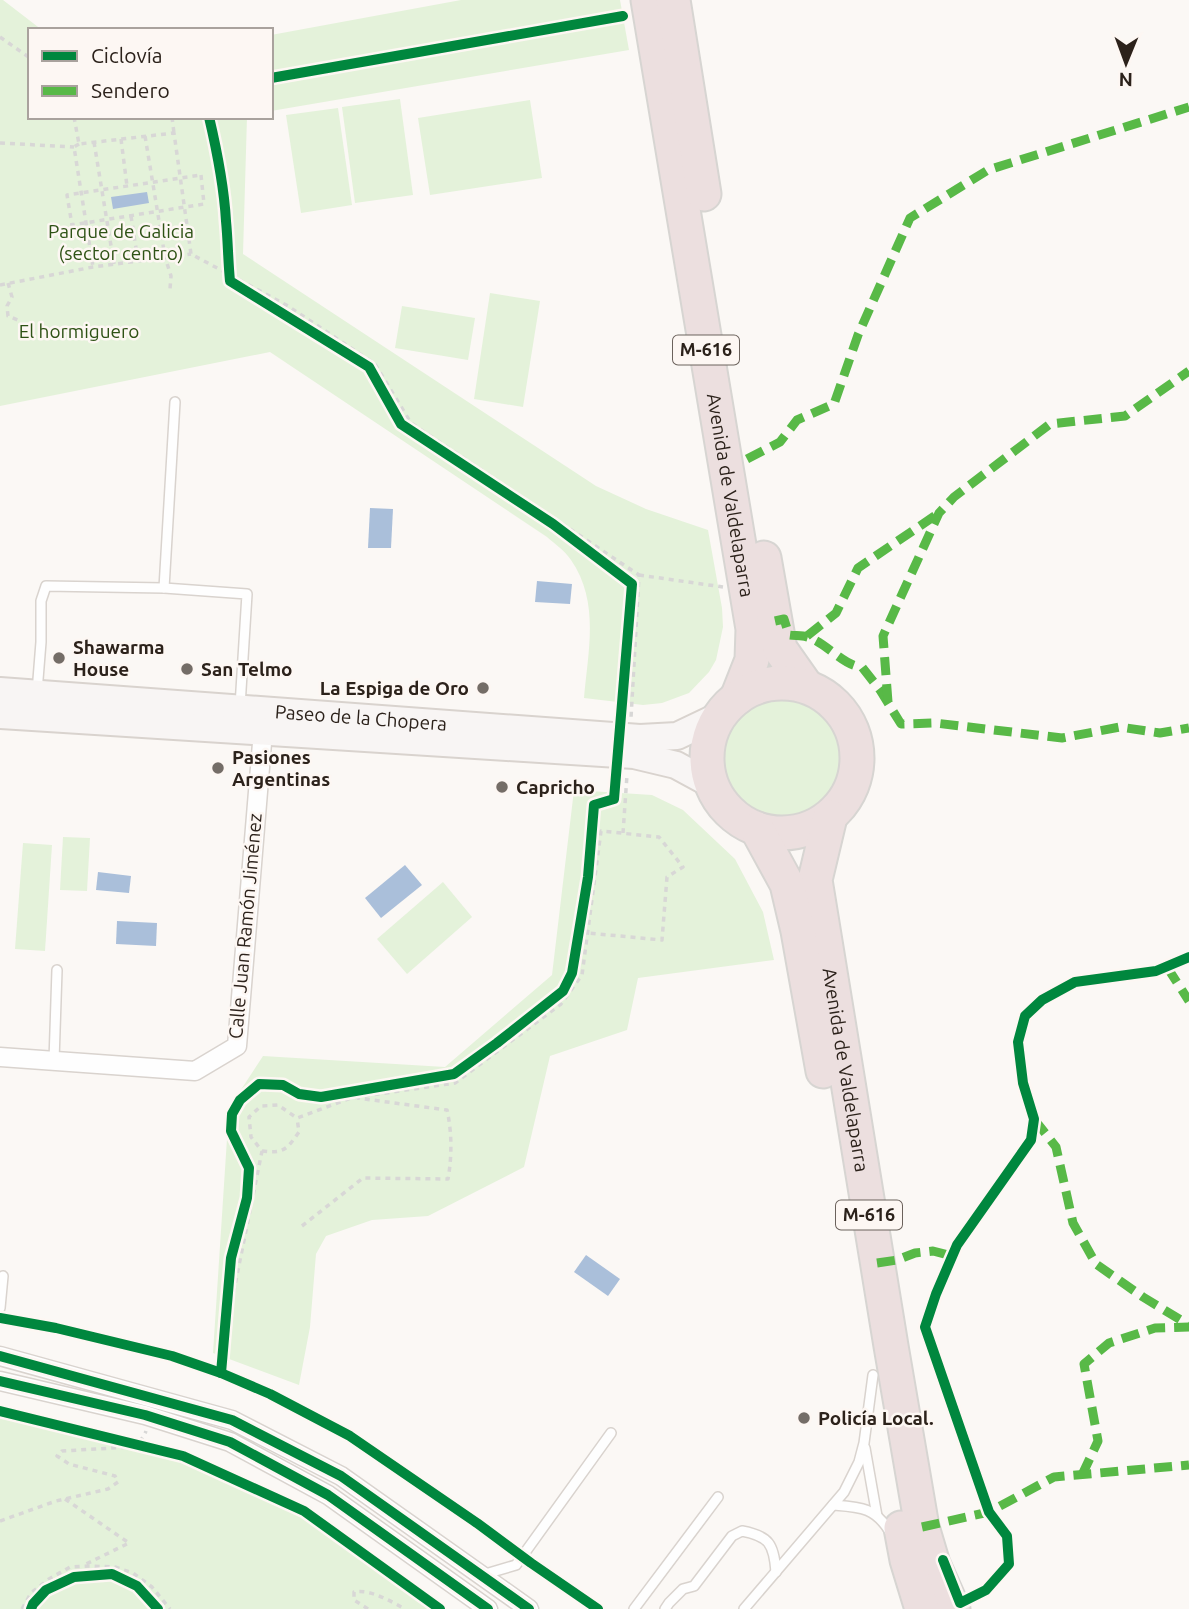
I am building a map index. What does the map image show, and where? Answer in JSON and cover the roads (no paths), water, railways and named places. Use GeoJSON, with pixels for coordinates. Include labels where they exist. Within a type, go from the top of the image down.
{"type":"FeatureCollection","features":[{"type":"Feature","properties":{"kind":"highway","name":"Avenida de Valdelaparra"},"geometry":{"type":"LineString","coordinates":[[648,0],[752,625],[752,660],[728,707]]}},
{"type":"Feature","properties":{"kind":"highway","name":"Avenida de Valdelaparra"},"geometry":{"type":"LineString","coordinates":[[673,0],[713,256],[780,649],[806,686]]}},
{"type":"Feature","properties":{"kind":"highway","name":"M-616"},"geometry":{"type":"LineString","coordinates":[[782,682],[806,686],[827,697],[843,713],[854,733],[858,756],[855,779],[845,800],[830,817],[807,829],[782,834],[757,829],[737,819],[721,803],[711,784],[706,761],[709,737],[728,707],[758,686],[782,682]]}},
{"type":"Feature","properties":{"kind":"highway","name":"Avenida de Valdelaparra"},"geometry":{"type":"LineString","coordinates":[[830,817],[815,880],[922,1527],[933,1564],[953,1609]]}},
{"type":"Feature","properties":{"kind":"highway","name":"Avenida de Valdelaparra"},"geometry":{"type":"LineString","coordinates":[[757,829],[787,884],[798,931],[898,1515],[907,1560],[922,1609]]}},
{"type":"Feature","properties":{"kind":"main road","name":"Paseo de la Chopera"},"geometry":{"type":"LineString","coordinates":[[0,691],[240,708],[624,745],[676,765],[711,784]]}},
{"type":"Feature","properties":{"kind":"main road","name":"Paseo de la Chopera"},"geometry":{"type":"LineString","coordinates":[[0,715],[263,731],[624,745],[677,736],[728,707]]}},
{"type":"Feature","properties":{"kind":"street","name":"Calle Juan Ramón Jiménez"},"geometry":{"type":"LineString","coordinates":[[0,1058],[195,1071],[237,1046],[263,731]]}},
{"type":"Feature","properties":{"kind":"street"},"geometry":{"type":"LineString","coordinates":[[0,1356],[232,1420],[341,1476],[529,1609]]}},
{"type":"Feature","properties":{"kind":"street"},"geometry":{"type":"LineString","coordinates":[[0,1381],[151,1416],[230,1442],[328,1495],[488,1609]]}},
{"type":"Feature","properties":{"kind":"lane"},"geometry":{"type":"LineString","coordinates":[[164,588],[175,402]]}},
{"type":"Feature","properties":{"kind":"lane"},"geometry":{"type":"LineString","coordinates":[[37,693],[41,601],[46,586],[164,588],[247,594],[240,708]]}},
{"type":"Feature","properties":{"kind":"lane"},"geometry":{"type":"LineString","coordinates":[[54,1061],[57,970]]}},
{"type":"Feature","properties":{"kind":"lane"},"geometry":{"type":"LineString","coordinates":[[0,1308],[3,1276]]}},
{"type":"Feature","properties":{"kind":"lane"},"geometry":{"type":"LineString","coordinates":[[744,1609],[844,1492],[859,1462],[864,1443],[873,1375]]}},
{"type":"Feature","properties":{"kind":"lane"},"geometry":{"type":"LineString","coordinates":[[480,1576],[516,1565],[611,1433]]}},
{"type":"Feature","properties":{"kind":"lane"},"geometry":{"type":"LineString","coordinates":[[864,1443],[877,1516]]}},
{"type":"Feature","properties":{"kind":"lane"},"geometry":{"type":"LineString","coordinates":[[634,1609],[718,1497]]}},
{"type":"Feature","properties":{"kind":"lane"},"geometry":{"type":"LineString","coordinates":[[833,1505],[864,1508],[877,1516],[884,1522],[907,1560]]}},
{"type":"Feature","properties":{"kind":"lane"},"geometry":{"type":"LineString","coordinates":[[665,1609],[683,1589],[694,1586],[732,1536],[742,1531],[758,1534],[769,1542],[775,1555],[776,1572]]}},
{"type":"Feature","properties":{"kind":"water"},"geometry":{"type":"Polygon","coordinates":[[[147,192],[149,203],[113,209],[111,197],[147,192]]]}},
{"type":"Feature","properties":{"kind":"water"},"geometry":{"type":"Polygon","coordinates":[[[370,508],[393,509],[391,548],[368,548],[370,508]]]}},
{"type":"Feature","properties":{"kind":"water"},"geometry":{"type":"Polygon","coordinates":[[[537,581],[572,584],[570,604],[535,602],[537,581]]]}},
{"type":"Feature","properties":{"kind":"water"},"geometry":{"type":"Polygon","coordinates":[[[405,865],[422,885],[381,918],[365,898],[405,865]]]}},
{"type":"Feature","properties":{"kind":"water"},"geometry":{"type":"Polygon","coordinates":[[[98,872],[131,876],[129,893],[96,890],[98,872]]]}},
{"type":"Feature","properties":{"kind":"water"},"geometry":{"type":"Polygon","coordinates":[[[117,921],[157,923],[156,946],[116,944],[117,921]]]}},
{"type":"Feature","properties":{"kind":"water"},"geometry":{"type":"Polygon","coordinates":[[[586,1255],[620,1279],[608,1296],[574,1272],[586,1255]]]}},
{"type":"Feature","properties":{"kind":"place","name":"Shawarma House"},"geometry":{"type":"Point","coordinates":[59,658]}},
{"type":"Feature","properties":{"kind":"place","name":"San Telmo"},"geometry":{"type":"Point","coordinates":[187,669]}},
{"type":"Feature","properties":{"kind":"place","name":"La Espiga de Oro"},"geometry":{"type":"Point","coordinates":[483,688]}},
{"type":"Feature","properties":{"kind":"place","name":"Pasiones Argentinas"},"geometry":{"type":"Point","coordinates":[218,768]}},
{"type":"Feature","properties":{"kind":"place","name":"Capricho"},"geometry":{"type":"Point","coordinates":[502,787]}},
{"type":"Feature","properties":{"kind":"place","name":"Policía Local."},"geometry":{"type":"Point","coordinates":[804,1418]}},
{"type":"Feature","properties":{"kind":"park label","name":"Parque de Galicia (sector centro)"},"geometry":{"type":"Point","coordinates":[121,242]}},
{"type":"Feature","properties":{"kind":"park label","name":"El hormiguero"},"geometry":{"type":"Point","coordinates":[79,331]}}]}
